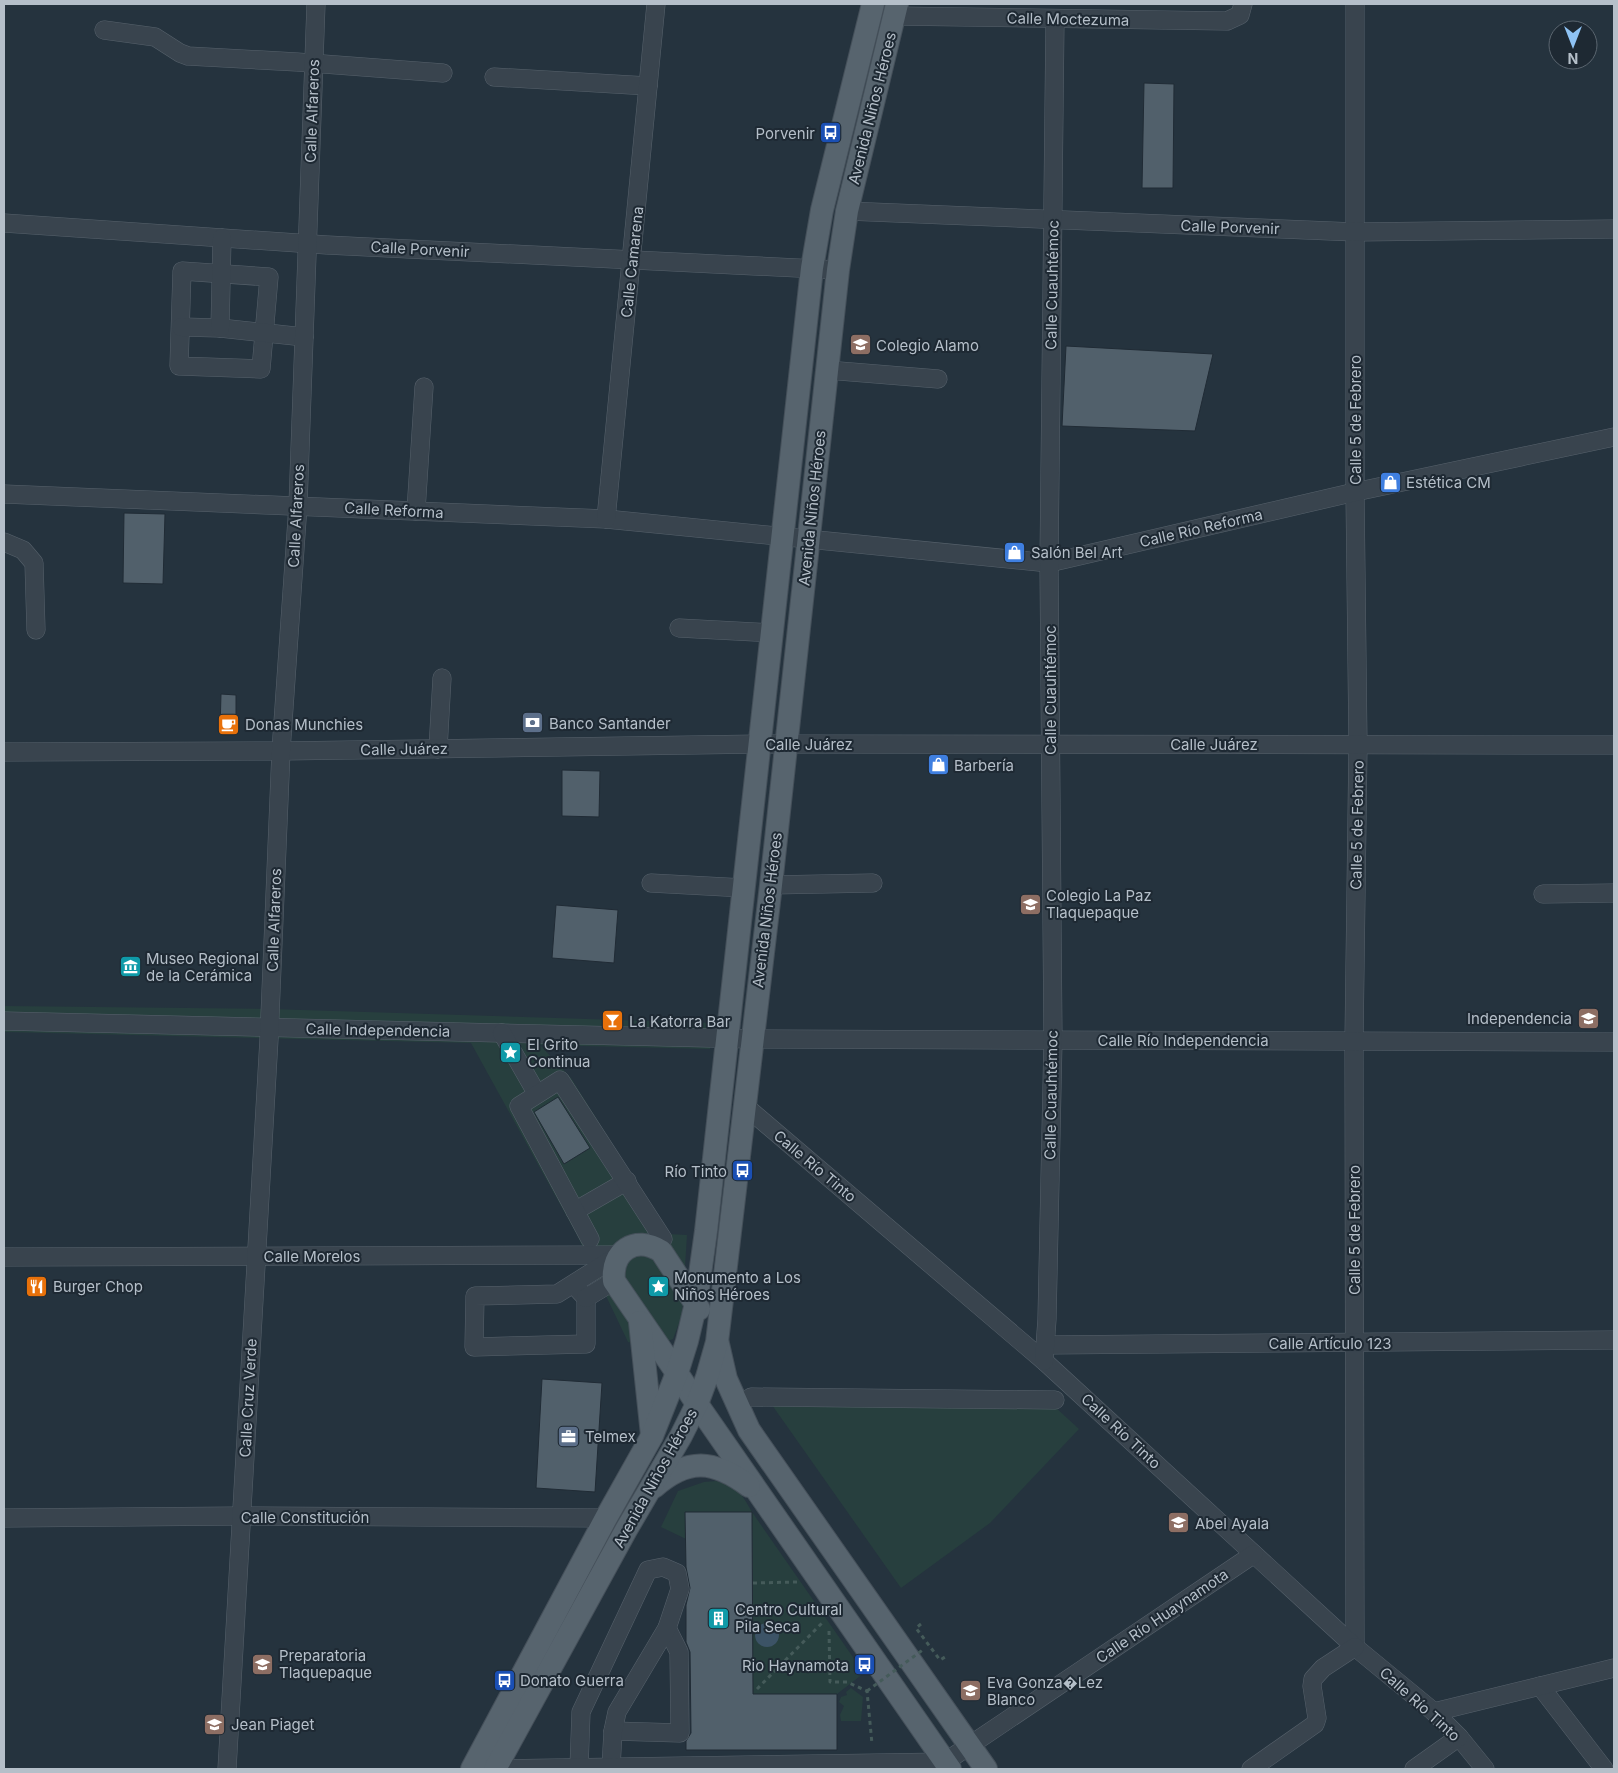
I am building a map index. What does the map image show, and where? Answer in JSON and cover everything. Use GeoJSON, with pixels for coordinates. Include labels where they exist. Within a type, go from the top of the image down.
{"type":"FeatureCollection","features":[{"type":"Feature","properties":{"kind":"main road","name":"Avenida Niños Héroes"},"geometry":{"type":"LineString","coordinates":[[472,1769],[652,1436],[677,1373],[696,1303],[784,536],[812,268],[822,210],[873,4]]}},
{"type":"Feature","properties":{"kind":"main road","name":"Avenida Niños Héroes"},"geometry":{"type":"LineString","coordinates":[[495,1769],[681,1436],[697,1404],[717,1342],[771,885],[838,270],[847,211],[895,10]]}},
{"type":"Feature","properties":{"kind":"main road"},"geometry":{"type":"LineString","coordinates":[[948,1766],[758,1493],[614,1281],[615,1263],[619,1255],[626,1249],[644,1244],[653,1246],[661,1251],[696,1303],[717,1342],[726,1379],[749,1430],[986,1769]]}},
{"type":"Feature","properties":{"kind":"main road"},"geometry":{"type":"LineString","coordinates":[[640,1319],[652,1436]]}},
{"type":"Feature","properties":{"kind":"main road"},"geometry":{"type":"LineString","coordinates":[[648,1493],[675,1472],[699,1466],[725,1470],[758,1493]]}},
{"type":"Feature","properties":{"kind":"street","name":"Calle Alfareros"},"geometry":{"type":"LineString","coordinates":[[270,1028],[281,751],[298,505],[316,4]]}},
{"type":"Feature","properties":{"kind":"street","name":"Calle Camarena"},"geometry":{"type":"LineString","coordinates":[[606,519],[656,4]]}},
{"type":"Feature","properties":{"kind":"street","name":"Calle 5 de Febrero"},"geometry":{"type":"LineString","coordinates":[[1355,4],[1358,745],[1354,1041],[1355,1647]]}},
{"type":"Feature","properties":{"kind":"street","name":"Calle Moctezuma"},"geometry":{"type":"LineString","coordinates":[[895,10],[1054,18],[1227,21],[1241,9]]}},
{"type":"Feature","properties":{"kind":"street","name":"Calle Cuauhtémoc"},"geometry":{"type":"LineString","coordinates":[[1045,1353],[1053,1040],[1049,563],[1054,18]]}},
{"type":"Feature","properties":{"kind":"street"},"geometry":{"type":"LineString","coordinates":[[104,30],[156,37],[180,53],[188,56],[443,73]]}},
{"type":"Feature","properties":{"kind":"street"},"geometry":{"type":"LineString","coordinates":[[494,77],[648,86]]}},
{"type":"Feature","properties":{"kind":"street","name":"Calle Porvenir"},"geometry":{"type":"LineString","coordinates":[[847,211],[1355,232],[1614,229]]}},
{"type":"Feature","properties":{"kind":"street","name":"Calle Porvenir"},"geometry":{"type":"LineString","coordinates":[[4,223],[308,243],[838,270]]}},
{"type":"Feature","properties":{"kind":"street"},"geometry":{"type":"LineString","coordinates":[[220,328],[222,238]]}},
{"type":"Feature","properties":{"kind":"street"},"geometry":{"type":"LineString","coordinates":[[182,271],[221,274],[269,278],[261,369],[180,366],[182,271]]}},
{"type":"Feature","properties":{"kind":"street"},"geometry":{"type":"LineString","coordinates":[[181,327],[220,328],[304,337]]}},
{"type":"Feature","properties":{"kind":"street"},"geometry":{"type":"LineString","coordinates":[[827,370],[938,379]]}},
{"type":"Feature","properties":{"kind":"street"},"geometry":{"type":"LineString","coordinates":[[416,511],[424,387]]}},
{"type":"Feature","properties":{"kind":"street","name":"Calle Río Reforma"},"geometry":{"type":"LineString","coordinates":[[784,536],[1049,563],[1356,492],[1614,438]]}},
{"type":"Feature","properties":{"kind":"street","name":"Calle Reforma"},"geometry":{"type":"LineString","coordinates":[[4,494],[606,519],[784,536]]}},
{"type":"Feature","properties":{"kind":"street"},"geometry":{"type":"LineString","coordinates":[[4,542],[23,550],[34,562],[36,630]]}},
{"type":"Feature","properties":{"kind":"street"},"geometry":{"type":"LineString","coordinates":[[679,628],[773,633]]}},
{"type":"Feature","properties":{"kind":"street"},"geometry":{"type":"LineString","coordinates":[[438,749],[442,678]]}},
{"type":"Feature","properties":{"kind":"street","name":"Calle Juárez"},"geometry":{"type":"LineString","coordinates":[[4,752],[281,751],[760,744],[1614,745]]}},
{"type":"Feature","properties":{"kind":"street"},"geometry":{"type":"LineString","coordinates":[[651,883],[744,888]]}},
{"type":"Feature","properties":{"kind":"street"},"geometry":{"type":"LineString","coordinates":[[771,885],[873,883]]}},
{"type":"Feature","properties":{"kind":"street"},"geometry":{"type":"LineString","coordinates":[[1543,894],[1614,893]]}},
{"type":"Feature","properties":{"kind":"street","name":"Calle Independencia"},"geometry":{"type":"LineString","coordinates":[[4,1021],[752,1039]]}},
{"type":"Feature","properties":{"kind":"street","name":"Calle Cruz Verde"},"geometry":{"type":"LineString","coordinates":[[227,1769],[270,1028]]}},
{"type":"Feature","properties":{"kind":"street"},"geometry":{"type":"LineString","coordinates":[[502,1033],[537,1094]]}},
{"type":"Feature","properties":{"kind":"street","name":"Calle Río Independencia"},"geometry":{"type":"LineString","coordinates":[[752,1039],[1614,1042]]}},
{"type":"Feature","properties":{"kind":"street"},"geometry":{"type":"LineString","coordinates":[[590,1238],[519,1106],[560,1080],[663,1238]]}},
{"type":"Feature","properties":{"kind":"street","name":"Calle Río Tinto"},"geometry":{"type":"LineString","coordinates":[[745,1106],[1045,1353],[1254,1554],[1355,1647],[1434,1712],[1459,1737],[1485,1769]]}},
{"type":"Feature","properties":{"kind":"street"},"geometry":{"type":"LineString","coordinates":[[575,1211],[627,1181]]}},
{"type":"Feature","properties":{"kind":"street"},"geometry":{"type":"LineString","coordinates":[[573,1284],[586,1298],[586,1344],[474,1347],[475,1296],[557,1294],[619,1255]]}},
{"type":"Feature","properties":{"kind":"street","name":"Calle Morelos"},"geometry":{"type":"LineString","coordinates":[[4,1257],[619,1255]]}},
{"type":"Feature","properties":{"kind":"street"},"geometry":{"type":"LineString","coordinates":[[586,1298],[614,1281]]}},
{"type":"Feature","properties":{"kind":"street","name":"Calle Artículo 123"},"geometry":{"type":"LineString","coordinates":[[1045,1353],[1355,1343],[1614,1340]]}},
{"type":"Feature","properties":{"kind":"street"},"geometry":{"type":"LineString","coordinates":[[751,1397],[1055,1400]]}},
{"type":"Feature","properties":{"kind":"street","name":"Calle Constitución"},"geometry":{"type":"LineString","coordinates":[[4,1518],[241,1516],[606,1518]]}},
{"type":"Feature","properties":{"kind":"street","name":"Calle Río Huaynamota"},"geometry":{"type":"LineString","coordinates":[[948,1766],[970,1746],[1254,1554]]}},
{"type":"Feature","properties":{"kind":"street"},"geometry":{"type":"LineString","coordinates":[[579,1768],[581,1712],[648,1570],[663,1567],[677,1573],[680,1589],[667,1628],[617,1712],[613,1731],[611,1768]]}},
{"type":"Feature","properties":{"kind":"street"},"geometry":{"type":"LineString","coordinates":[[613,1731],[680,1733],[679,1652],[667,1628]]}},
{"type":"Feature","properties":{"kind":"street"},"geometry":{"type":"LineString","coordinates":[[1252,1769],[1316,1724],[1313,1679],[1323,1668],[1355,1647]]}},
{"type":"Feature","properties":{"kind":"street"},"geometry":{"type":"LineString","coordinates":[[1434,1712],[1614,1668]]}},
{"type":"Feature","properties":{"kind":"street"},"geometry":{"type":"LineString","coordinates":[[1540,1686],[1604,1769]]}},
{"type":"Feature","properties":{"kind":"street"},"geometry":{"type":"LineString","coordinates":[[1414,1769],[1459,1737]]}},
{"type":"Feature","properties":{"kind":"street"},"geometry":{"type":"LineString","coordinates":[[478,1769],[948,1766]]}},
{"type":"Feature","properties":{"kind":"path"},"geometry":{"type":"LineString","coordinates":[[753,1583],[806,1582]]}},
{"type":"Feature","properties":{"kind":"path"},"geometry":{"type":"LineString","coordinates":[[757,1689],[829,1616]]}},
{"type":"Feature","properties":{"kind":"path"},"geometry":{"type":"LineString","coordinates":[[921,1624],[916,1628],[940,1660],[945,1657]]}},
{"type":"Feature","properties":{"kind":"path"},"geometry":{"type":"LineString","coordinates":[[829,1625],[830,1682],[847,1682],[867,1691]]}},
{"type":"Feature","properties":{"kind":"path"},"geometry":{"type":"LineString","coordinates":[[867,1691],[924,1649]]}},
{"type":"Feature","properties":{"kind":"path"},"geometry":{"type":"LineString","coordinates":[[867,1691],[872,1744]]}},
{"type":"Feature","properties":{"kind":"green space"},"geometry":{"type":"Polygon","coordinates":[[[4,1006],[270,1009],[714,1023],[710,1049],[540,1045],[571,1078],[669,1234],[687,1235],[682,1315],[673,1339],[651,1347],[628,1342],[577,1235],[471,1043],[4,1032],[4,1006]]]}},
{"type":"Feature","properties":{"kind":"green space"},"geometry":{"type":"Polygon","coordinates":[[[772,1405],[1055,1407],[1079,1429],[990,1523],[901,1588],[772,1405]]]}},
{"type":"Feature","properties":{"kind":"green space"},"geometry":{"type":"Polygon","coordinates":[[[716,1481],[739,1492],[752,1512],[686,1512],[686,1539],[661,1527],[678,1491],[704,1482],[716,1481]]]}},
{"type":"Feature","properties":{"kind":"green space"},"geometry":{"type":"Polygon","coordinates":[[[752,1512],[864,1673],[837,1694],[753,1694],[752,1512]]]}},
{"type":"Feature","properties":{"kind":"green space"},"geometry":{"type":"Polygon","coordinates":[[[851,1688],[863,1697],[861,1721],[841,1721],[840,1715],[844,1706],[839,1702],[841,1697],[847,1695],[846,1692],[851,1688]]]}},
{"type":"Feature","properties":{"kind":"water"},"geometry":{"type":"Polygon","coordinates":[[[767,1623],[775,1627],[779,1635],[775,1643],[767,1647],[759,1643],[755,1635],[759,1627],[767,1623]]]}},
{"type":"Feature","properties":{"kind":"building"},"geometry":{"type":"Polygon","coordinates":[[[1144,83],[1174,84],[1173,188],[1142,188],[1144,83]]]}},
{"type":"Feature","properties":{"kind":"building"},"geometry":{"type":"Polygon","coordinates":[[[1066,346],[1213,354],[1195,431],[1062,426],[1066,346]]]}},
{"type":"Feature","properties":{"kind":"building"},"geometry":{"type":"Polygon","coordinates":[[[124,513],[165,514],[163,584],[123,583],[124,513]]]}},
{"type":"Feature","properties":{"kind":"building"},"geometry":{"type":"Polygon","coordinates":[[[221,694],[236,695],[236,730],[220,730],[221,694]]]}},
{"type":"Feature","properties":{"kind":"building"},"geometry":{"type":"Polygon","coordinates":[[[562,770],[600,771],[599,817],[562,816],[562,770]]]}},
{"type":"Feature","properties":{"kind":"building"},"geometry":{"type":"Polygon","coordinates":[[[556,905],[618,910],[614,963],[552,958],[556,905]]]}},
{"type":"Feature","properties":{"kind":"building"},"geometry":{"type":"Polygon","coordinates":[[[558,1097],[590,1148],[564,1164],[534,1112],[558,1097]]]}},
{"type":"Feature","properties":{"kind":"building","name":"Telmex"},"geometry":{"type":"Polygon","coordinates":[[[542,1379],[602,1383],[595,1492],[536,1488],[542,1379]]]}},
{"type":"Feature","properties":{"kind":"building","name":"Centro Cultural Pila Seca"},"geometry":{"type":"Polygon","coordinates":[[[685,1512],[752,1512],[753,1694],[837,1694],[837,1750],[686,1750],[686,1741],[691,1733],[690,1652],[686,1642],[686,1605],[690,1588],[686,1567],[685,1512]]]}},
{"type":"Feature","properties":{"kind":"place","name":"Porvenir"},"geometry":{"type":"Point","coordinates":[831,133]}},
{"type":"Feature","properties":{"kind":"place","name":"Colegio Alamo"},"geometry":{"type":"Point","coordinates":[860,345]}},
{"type":"Feature","properties":{"kind":"place","name":"Estética CM"},"geometry":{"type":"Point","coordinates":[1390,482]}},
{"type":"Feature","properties":{"kind":"place","name":"Salón Bel Art"},"geometry":{"type":"Point","coordinates":[1015,552]}},
{"type":"Feature","properties":{"kind":"place","name":"Banco Santander"},"geometry":{"type":"Point","coordinates":[533,723]}},
{"type":"Feature","properties":{"kind":"place","name":"Donas Munchies"},"geometry":{"type":"Point","coordinates":[229,724]}},
{"type":"Feature","properties":{"kind":"place","name":"Barbería"},"geometry":{"type":"Point","coordinates":[938,765]}},
{"type":"Feature","properties":{"kind":"place","name":"Colegio La Paz Tlaquepaque"},"geometry":{"type":"Point","coordinates":[1030,904]}},
{"type":"Feature","properties":{"kind":"place","name":"Museo Regional de la Cerámica"},"geometry":{"type":"Point","coordinates":[130,967]}},
{"type":"Feature","properties":{"kind":"place","name":"Independencia"},"geometry":{"type":"Point","coordinates":[1588,1018]}},
{"type":"Feature","properties":{"kind":"place","name":"La Katorra Bar"},"geometry":{"type":"Point","coordinates":[613,1021]}},
{"type":"Feature","properties":{"kind":"place","name":"El Grito Continua"},"geometry":{"type":"Point","coordinates":[511,1053]}},
{"type":"Feature","properties":{"kind":"place","name":"Río Tinto"},"geometry":{"type":"Point","coordinates":[743,1171]}},
{"type":"Feature","properties":{"kind":"place","name":"Burger Chop"},"geometry":{"type":"Point","coordinates":[37,1286]}},
{"type":"Feature","properties":{"kind":"place","name":"Monumento a Los Niños Héroes"},"geometry":{"type":"Point","coordinates":[658,1286]}},
{"type":"Feature","properties":{"kind":"place","name":"Telmex"},"geometry":{"type":"Point","coordinates":[569,1436]}},
{"type":"Feature","properties":{"kind":"place","name":"Abel Ayala"},"geometry":{"type":"Point","coordinates":[1179,1523]}},
{"type":"Feature","properties":{"kind":"place","name":"Centro Cultural Pila Seca"},"geometry":{"type":"Point","coordinates":[719,1618]}},
{"type":"Feature","properties":{"kind":"place","name":"Preparatoria Tlaquepaque"},"geometry":{"type":"Point","coordinates":[263,1664]}},
{"type":"Feature","properties":{"kind":"place","name":"Rio Haynamota"},"geometry":{"type":"Point","coordinates":[865,1665]}},
{"type":"Feature","properties":{"kind":"place","name":"Donato Guerra"},"geometry":{"type":"Point","coordinates":[504,1680]}},
{"type":"Feature","properties":{"kind":"place","name":"Eva Gonza�Lez Blanco"},"geometry":{"type":"Point","coordinates":[971,1691]}},
{"type":"Feature","properties":{"kind":"place","name":"Jean Piaget"},"geometry":{"type":"Point","coordinates":[215,1724]}}]}
